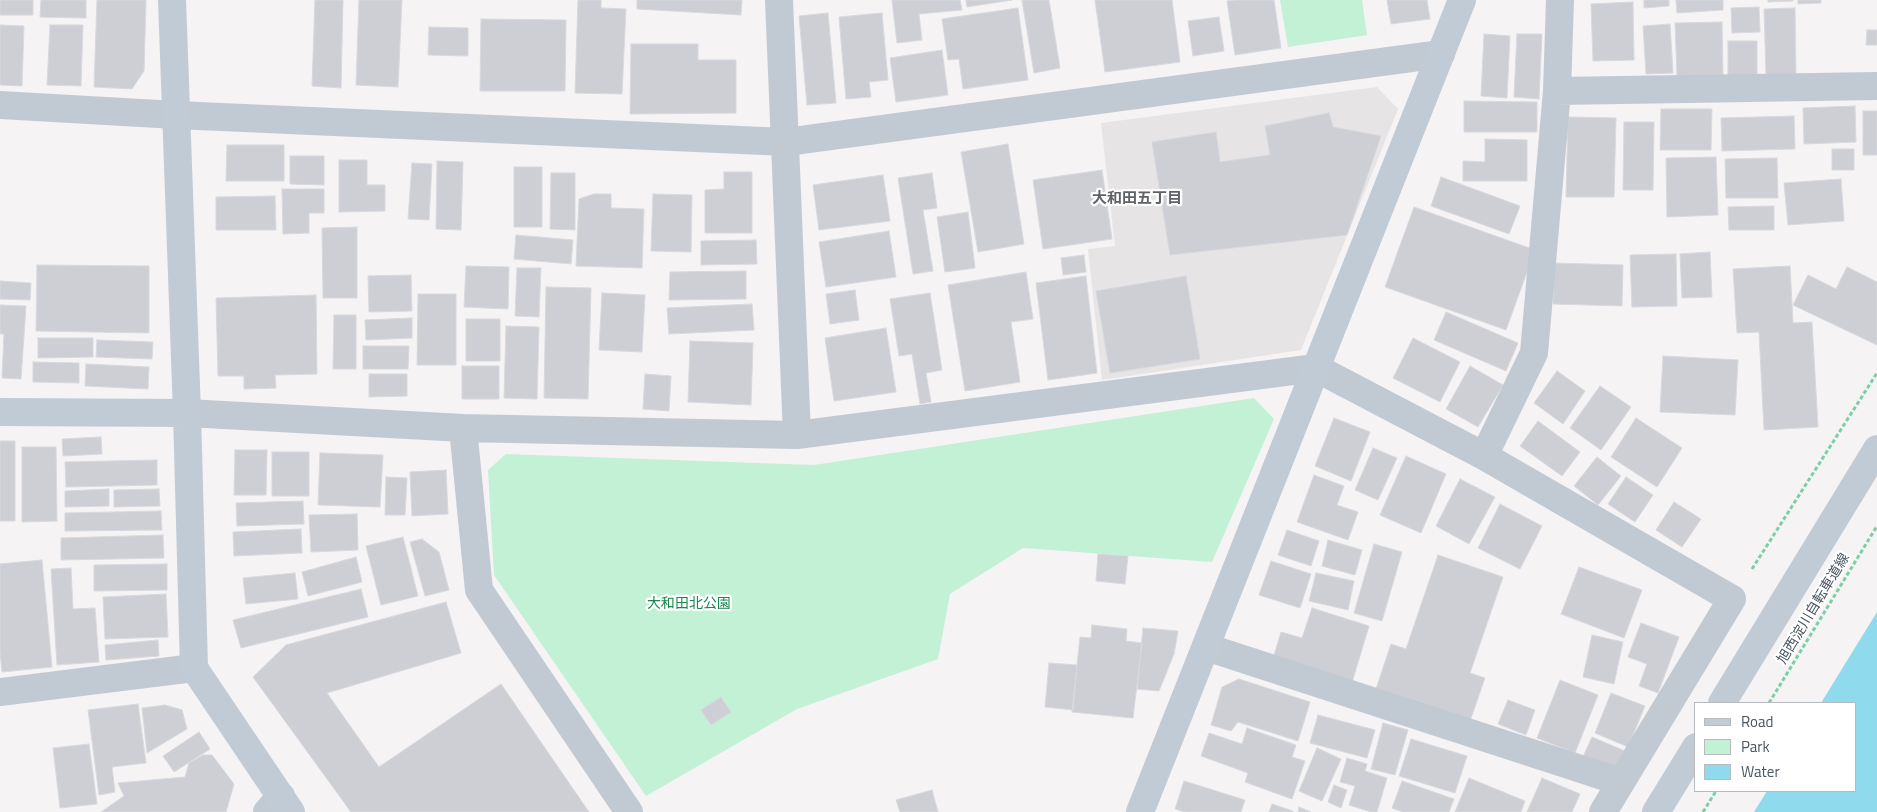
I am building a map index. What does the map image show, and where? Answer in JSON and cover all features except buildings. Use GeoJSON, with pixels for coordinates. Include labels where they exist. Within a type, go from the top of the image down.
{"type":"FeatureCollection","features":[{"type":"Feature","properties":{"kind":"street"},"geometry":{"type":"LineString","coordinates":[[172,0],[194,668],[280,807]]}},
{"type":"Feature","properties":{"kind":"street"},"geometry":{"type":"LineString","coordinates":[[779,0],[797,435]]}},
{"type":"Feature","properties":{"kind":"street"},"geometry":{"type":"LineString","coordinates":[[1140,812],[1462,0]]}},
{"type":"Feature","properties":{"kind":"street"},"geometry":{"type":"LineString","coordinates":[[1484,456],[1534,353],[1557,91],[1560,0]]}},
{"type":"Feature","properties":{"kind":"street"},"geometry":{"type":"LineString","coordinates":[[0,105],[176,115],[786,142],[1441,54]]}},
{"type":"Feature","properties":{"kind":"street"},"geometry":{"type":"LineString","coordinates":[[1557,91],[1877,86]]}},
{"type":"Feature","properties":{"kind":"street"},"geometry":{"type":"LineString","coordinates":[[0,412],[187,414],[463,428],[797,435],[1316,368],[1484,456],[1732,599],[1603,812]]}},
{"type":"Feature","properties":{"kind":"street"},"geometry":{"type":"LineString","coordinates":[[463,428],[479,590],[629,812]]}},
{"type":"Feature","properties":{"kind":"street"},"geometry":{"type":"LineString","coordinates":[[1723,702],[1877,449]]}},
{"type":"Feature","properties":{"kind":"street"},"geometry":{"type":"LineString","coordinates":[[1206,647],[1621,782]]}},
{"type":"Feature","properties":{"kind":"street"},"geometry":{"type":"LineString","coordinates":[[0,692],[194,668]]}},
{"type":"Feature","properties":{"kind":"street"},"geometry":{"type":"LineString","coordinates":[[1656,812],[1694,750]]}},
{"type":"Feature","properties":{"kind":"path"},"geometry":{"type":"LineString","coordinates":[[1732,599],[1877,373]]}},
{"type":"Feature","properties":{"kind":"path","name":"旭西淀川自転車道線"},"geometry":{"type":"LineString","coordinates":[[1770,702],[1877,526]]}},
{"type":"Feature","properties":{"kind":"path"},"geometry":{"type":"LineString","coordinates":[[1703,812],[1715,792]]}},
{"type":"Feature","properties":{"kind":"shaded area"},"geometry":{"type":"Polygon","coordinates":[[[1377,87],[1398,109],[1301,350],[1102,380],[1088,249],[1115,246],[1101,123],[1377,87]]]}},
{"type":"Feature","properties":{"kind":"green space"},"geometry":{"type":"Polygon","coordinates":[[[1280,0],[1362,0],[1367,35],[1288,47],[1280,0]]]}},
{"type":"Feature","properties":{"kind":"green space","name":"大和田北公園"},"geometry":{"type":"Polygon","coordinates":[[[1254,398],[1274,419],[1212,562],[1023,548],[950,594],[938,659],[797,709],[646,796],[494,575],[488,470],[506,454],[814,465],[1254,398]]]}},
{"type":"Feature","properties":{"kind":"water"},"geometry":{"type":"Polygon","coordinates":[[[1877,612],[1877,812],[1754,812],[1766,792],[1857,792],[1857,702],[1822,702],[1877,612]]]}},
{"type":"Feature","properties":{"kind":"district","name":"大和田五丁目"},"geometry":{"type":"Point","coordinates":[1137,199]}}]}
